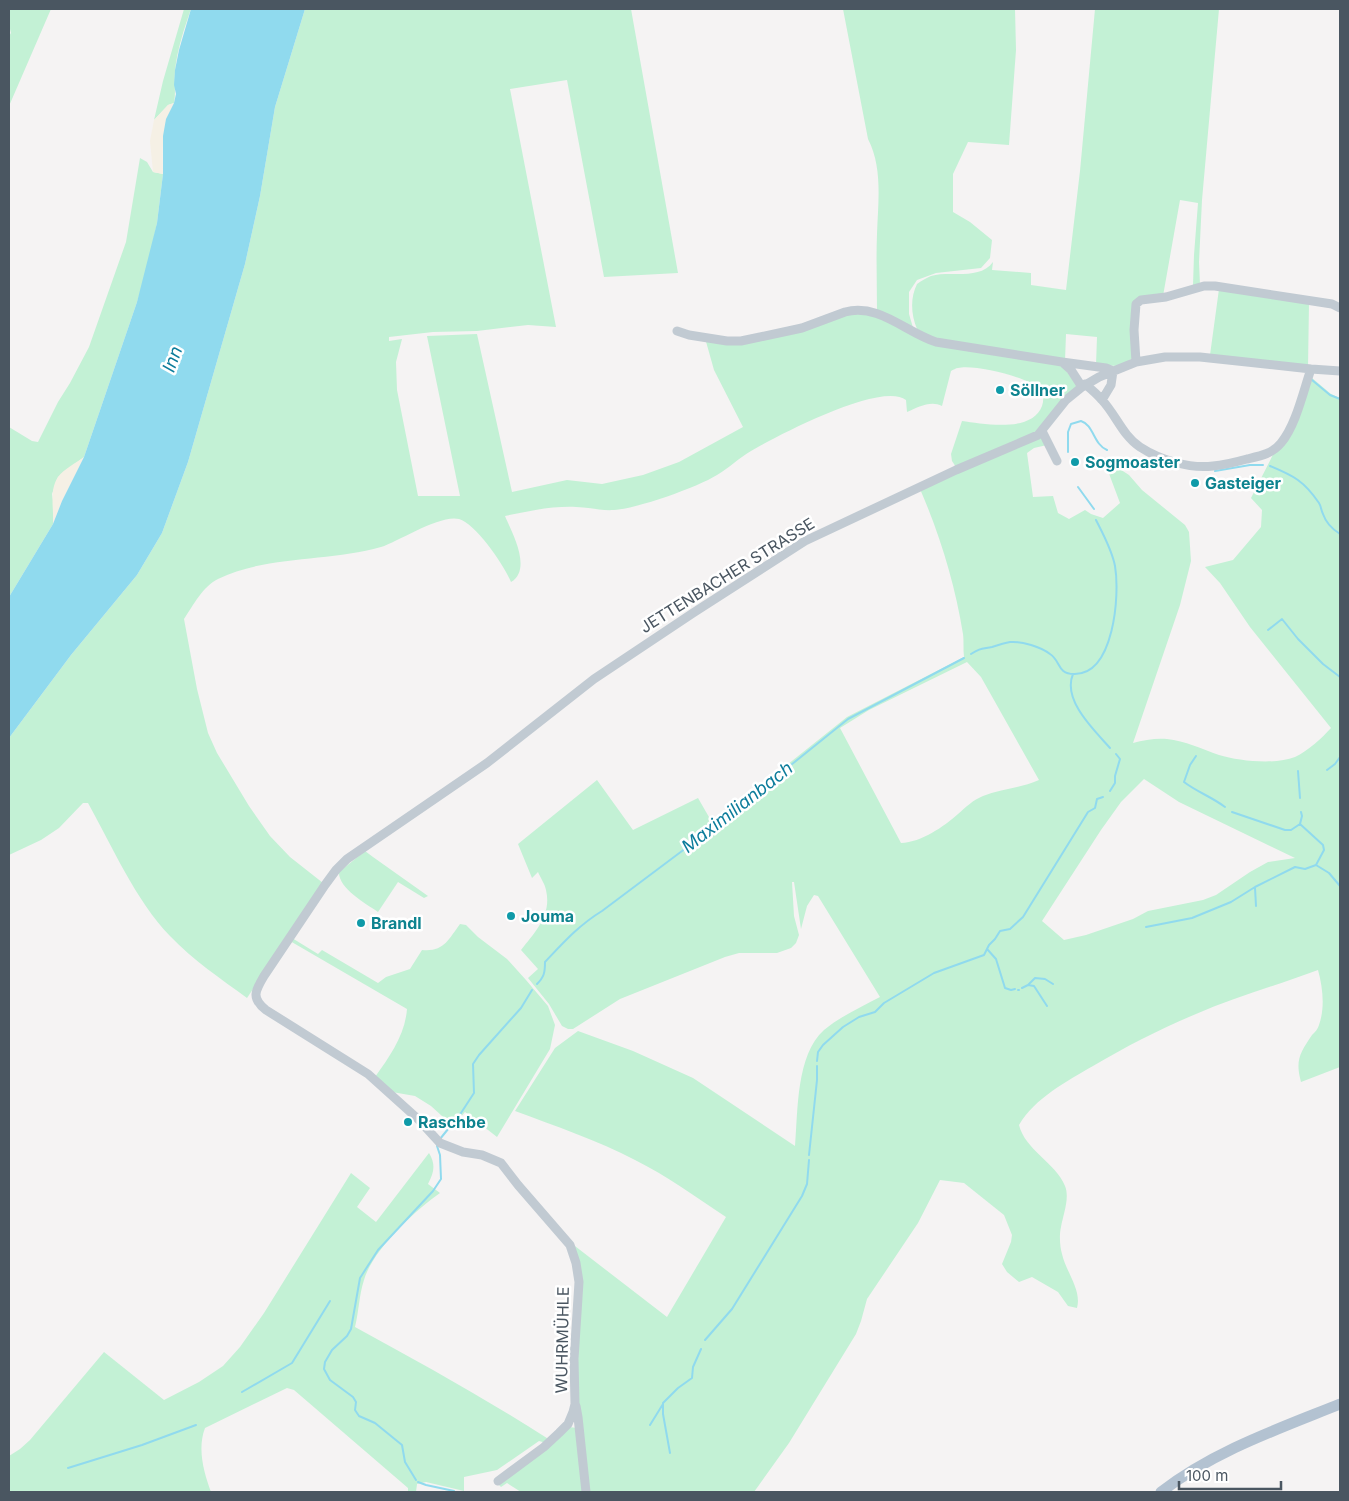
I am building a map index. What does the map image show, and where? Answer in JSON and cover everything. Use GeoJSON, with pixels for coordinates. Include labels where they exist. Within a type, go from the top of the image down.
{"type":"FeatureCollection","features":[{"type":"Feature","properties":{"kind":"main road"},"geometry":{"type":"LineString","coordinates":[[1161,1492],[1188,1472],[1215,1458],[1340,1404]]}},
{"type":"Feature","properties":{"kind":"street"},"geometry":{"type":"LineString","coordinates":[[1136,362],[1134,323],[1136,304],[1140,300],[1166,297],[1204,286],[1215,286],[1332,304],[1340,308]]}},
{"type":"Feature","properties":{"kind":"street"},"geometry":{"type":"LineString","coordinates":[[677,331],[698,336],[741,341],[802,328],[845,312],[861,310],[876,313],[918,335],[936,342],[1106,368],[1113,371],[1111,385],[1102,400]]}},
{"type":"Feature","properties":{"kind":"street","name":"JETTENBACHER STRASSE"},"geometry":{"type":"LineString","coordinates":[[255,997],[264,976],[325,885],[342,864],[487,762],[594,679],[805,541],[956,470],[1030,439],[1042,431],[1066,400],[1083,386],[1136,362],[1165,357],[1200,356],[1340,371]]}},
{"type":"Feature","properties":{"kind":"street"},"geometry":{"type":"LineString","coordinates":[[1062,362],[1083,386],[1102,400],[1127,435],[1140,447],[1177,462],[1203,467],[1269,454],[1282,443],[1290,427],[1311,369]]}},
{"type":"Feature","properties":{"kind":"street"},"geometry":{"type":"LineString","coordinates":[[1042,431],[1057,461]]}},
{"type":"Feature","properties":{"kind":"street","name":"WUHRMÜHLE"},"geometry":{"type":"LineString","coordinates":[[255,997],[266,1010],[368,1074],[418,1119],[440,1143],[464,1152],[482,1154],[501,1163],[570,1245],[576,1263],[579,1282],[574,1359],[575,1404],[568,1424],[544,1447],[498,1481]]}},
{"type":"Feature","properties":{"kind":"street"},"geometry":{"type":"LineString","coordinates":[[575,1404],[580,1429],[586,1492]]}},
{"type":"Feature","properties":{"kind":"street"},"geometry":{"type":"LineString","coordinates":[[568,1424],[574,1424],[580,1429]]}},
{"type":"Feature","properties":{"kind":"green space"},"geometry":{"type":"Polygon","coordinates":[[[9,9],[51,9],[9,106],[9,36],[11,33],[9,9]]]}},
{"type":"Feature","properties":{"kind":"green space"},"geometry":{"type":"Polygon","coordinates":[[[184,9],[191,9],[177,55],[174,103],[168,105],[154,120],[163,81],[184,9]]]}},
{"type":"Feature","properties":{"kind":"green space"},"geometry":{"type":"Polygon","coordinates":[[[305,9],[631,9],[678,273],[604,277],[567,80],[510,89],[556,327],[528,325],[477,331],[433,332],[389,337],[389,341],[402,339],[396,362],[397,390],[418,496],[460,496],[427,336],[477,334],[512,492],[567,480],[602,484],[643,475],[679,462],[743,427],[714,370],[705,338],[727,342],[839,315],[866,311],[920,338],[1061,363],[1077,386],[1039,431],[956,467],[952,461],[951,454],[962,421],[1006,425],[1028,420],[1037,415],[1042,406],[1043,397],[1039,388],[1024,380],[1000,372],[966,367],[957,368],[951,371],[942,406],[929,404],[907,412],[906,400],[893,396],[875,398],[853,404],[783,434],[751,451],[708,480],[667,497],[624,509],[604,510],[558,507],[505,516],[515,540],[520,559],[520,568],[517,576],[511,582],[496,556],[481,537],[466,522],[459,519],[451,519],[431,524],[381,547],[361,552],[257,566],[237,571],[213,582],[199,597],[184,619],[197,689],[208,733],[217,753],[249,806],[270,836],[290,857],[323,883],[247,998],[188,953],[158,922],[135,890],[88,803],[83,803],[59,828],[41,840],[9,855],[9,738],[71,655],[137,575],[162,533],[188,462],[245,264],[260,196],[275,107],[305,9]]]}},
{"type":"Feature","properties":{"kind":"green space"},"geometry":{"type":"Polygon","coordinates":[[[843,9],[1015,9],[1016,50],[1009,145],[968,142],[953,174],[953,212],[970,222],[992,240],[990,258],[981,268],[936,273],[917,280],[909,292],[909,314],[914,331],[877,311],[878,174],[873,150],[868,139],[843,9]]]}},
{"type":"Feature","properties":{"kind":"green space"},"geometry":{"type":"Polygon","coordinates":[[[1095,9],[1219,9],[1202,200],[1199,262],[1200,285],[1193,285],[1198,203],[1180,200],[1163,296],[1141,298],[1133,358],[1119,366],[1096,365],[1097,337],[1066,334],[1065,361],[936,340],[917,329],[913,318],[912,301],[917,284],[931,276],[972,273],[987,268],[993,262],[992,270],[1031,273],[1031,285],[1066,290],[1080,171],[1095,9]]]}},
{"type":"Feature","properties":{"kind":"green space"},"geometry":{"type":"Polygon","coordinates":[[[140,158],[147,162],[153,172],[163,174],[157,223],[148,266],[84,457],[58,477],[52,494],[54,506],[53,524],[9,597],[9,427],[32,441],[38,442],[89,347],[126,242],[140,158]]]}},
{"type":"Feature","properties":{"kind":"green space"},"geometry":{"type":"Polygon","coordinates":[[[1219,289],[1309,303],[1308,367],[1210,355],[1219,289]]]}},
{"type":"Feature","properties":{"kind":"green space"},"geometry":{"type":"Polygon","coordinates":[[[1312,378],[1331,394],[1340,398],[1340,1067],[1301,1082],[1298,1068],[1300,1057],[1304,1047],[1318,1028],[1322,1012],[1322,991],[1318,970],[1196,1014],[1106,1059],[1052,1091],[1034,1106],[1019,1125],[1027,1142],[1055,1170],[1065,1186],[1066,1201],[1060,1230],[1060,1244],[1064,1261],[1076,1288],[1077,1308],[1068,1306],[1058,1292],[1032,1277],[1019,1282],[1007,1272],[1002,1264],[1012,1235],[1004,1215],[964,1183],[940,1180],[918,1223],[867,1299],[856,1334],[789,1443],[754,1492],[588,1492],[577,1404],[579,1319],[571,1243],[667,1317],[726,1217],[647,1166],[591,1140],[515,1111],[555,1048],[578,1031],[633,1051],[693,1078],[795,1146],[798,1101],[803,1068],[815,1041],[824,1030],[837,1020],[880,997],[818,896],[814,895],[807,906],[801,929],[794,882],[792,882],[794,916],[799,935],[796,943],[791,948],[777,953],[739,953],[725,957],[620,999],[573,1029],[568,1029],[562,1026],[549,1004],[528,978],[538,969],[521,950],[541,923],[547,907],[547,899],[545,888],[538,872],[532,878],[518,844],[597,780],[633,830],[698,798],[713,824],[847,717],[964,657],[960,615],[951,578],[934,524],[920,489],[1040,437],[1047,445],[1034,448],[1027,453],[1033,497],[1053,496],[1058,513],[1069,519],[1085,510],[1103,518],[1120,503],[1108,471],[1112,464],[1129,475],[1142,490],[1185,525],[1189,532],[1191,561],[1180,605],[1133,743],[1154,739],[1174,740],[1219,755],[1247,760],[1278,761],[1295,757],[1314,744],[1331,728],[1250,627],[1220,583],[1205,567],[1233,560],[1261,527],[1262,510],[1251,498],[1312,378]],[[967,662],[869,710],[840,728],[901,843],[917,840],[932,833],[979,798],[1039,780],[981,677],[967,662]],[[1144,779],[1121,802],[1042,921],[1064,940],[1086,935],[1133,919],[1148,911],[1203,900],[1216,895],[1268,862],[1295,858],[1179,802],[1144,779]]]}},
{"type":"Feature","properties":{"kind":"green space"},"geometry":{"type":"Polygon","coordinates":[[[365,851],[428,896],[424,898],[398,882],[378,912],[360,900],[343,884],[339,872],[365,851]]]}},
{"type":"Feature","properties":{"kind":"green space"},"geometry":{"type":"Polygon","coordinates":[[[460,924],[466,925],[478,937],[507,959],[548,1006],[555,1025],[550,1049],[497,1137],[465,1112],[453,1126],[431,1106],[415,1096],[392,1092],[375,1077],[400,1036],[406,1019],[407,1009],[290,941],[292,938],[318,954],[322,950],[378,983],[386,977],[410,969],[422,950],[441,947],[449,940],[460,924]]]}},
{"type":"Feature","properties":{"kind":"green space"},"geometry":{"type":"Polygon","coordinates":[[[429,1153],[433,1161],[433,1168],[428,1184],[440,1193],[407,1220],[376,1257],[364,1280],[355,1327],[478,1396],[550,1440],[546,1443],[539,1441],[497,1470],[464,1477],[464,1491],[426,1482],[417,1484],[416,1492],[408,1492],[408,1488],[294,1390],[287,1388],[205,1428],[202,1452],[204,1469],[211,1492],[9,1492],[9,1456],[30,1440],[104,1352],[164,1400],[199,1382],[223,1366],[240,1347],[264,1313],[351,1173],[370,1188],[357,1207],[376,1222],[429,1153]]]}},
{"type":"Feature","properties":{"kind":"green space"},"geometry":{"type":"Polygon","coordinates":[[[569,1427],[577,1428],[585,1492],[521,1492],[507,1483],[501,1487],[499,1485],[500,1482],[569,1427]]]}},
{"type":"Feature","properties":{"kind":"sand"},"geometry":{"type":"Polygon","coordinates":[[[174,103],[167,121],[164,137],[163,174],[153,172],[150,141],[154,120],[168,105],[174,103]]]}},
{"type":"Feature","properties":{"kind":"sand"},"geometry":{"type":"Polygon","coordinates":[[[84,457],[53,524],[55,482],[63,471],[84,457]]]}},
{"type":"Feature","properties":{"kind":"water","name":"Inn"},"geometry":{"type":"Polygon","coordinates":[[[191,9],[305,9],[275,107],[260,196],[245,264],[188,462],[162,533],[137,575],[71,655],[9,738],[9,597],[53,524],[84,457],[137,302],[157,223],[163,174],[163,136],[166,119],[176,94],[174,85],[175,70],[191,9]]]}},
{"type":"Feature","properties":{"kind":"waterway"},"geometry":{"type":"LineString","coordinates":[[1312,380],[1330,395],[1340,399]]}},
{"type":"Feature","properties":{"kind":"waterway","name":"Maximilianbach"},"geometry":{"type":"LineString","coordinates":[[1068,452],[1068,432],[1071,424],[1081,421],[1089,426],[1099,444],[1107,450]]}},
{"type":"Feature","properties":{"kind":"waterway","name":"Maximilianbach"},"geometry":{"type":"LineString","coordinates":[[1215,471],[1250,465],[1263,465]]}},
{"type":"Feature","properties":{"kind":"waterway"},"geometry":{"type":"LineString","coordinates":[[1270,466],[1292,476],[1303,484],[1319,503],[1328,523],[1340,534]]}},
{"type":"Feature","properties":{"kind":"waterway","name":"Maximilianbach"},"geometry":{"type":"LineString","coordinates":[[1078,487],[1094,509]]}},
{"type":"Feature","properties":{"kind":"waterway","name":"Maximilianbach"},"geometry":{"type":"LineString","coordinates":[[971,654],[981,649],[1008,642],[1020,642],[1046,651],[1065,672],[1074,674],[1087,671],[1098,662],[1106,648],[1115,613],[1116,579],[1112,554],[1096,520]]}},
{"type":"Feature","properties":{"kind":"waterway"},"geometry":{"type":"LineString","coordinates":[[1268,630],[1282,619],[1298,639],[1323,664],[1340,677]]}},
{"type":"Feature","properties":{"kind":"waterway","name":"Maximilianbach"},"geometry":{"type":"LineString","coordinates":[[537,984],[544,974],[545,962],[586,922],[714,827],[848,719],[964,658]]}},
{"type":"Feature","properties":{"kind":"waterway"},"geometry":{"type":"LineString","coordinates":[[1073,674],[1071,684],[1076,704],[1088,724],[1110,748]]}},
{"type":"Feature","properties":{"kind":"waterway"},"geometry":{"type":"LineString","coordinates":[[1110,791],[1115,783],[1120,759],[1116,754]]}},
{"type":"Feature","properties":{"kind":"waterway"},"geometry":{"type":"LineString","coordinates":[[1196,756],[1190,765],[1184,782],[1225,807]]}},
{"type":"Feature","properties":{"kind":"waterway"},"geometry":{"type":"LineString","coordinates":[[1327,770],[1340,757]]}},
{"type":"Feature","properties":{"kind":"waterway"},"geometry":{"type":"LineString","coordinates":[[1298,771],[1300,798]]}},
{"type":"Feature","properties":{"kind":"waterway"},"geometry":{"type":"LineString","coordinates":[[817,1061],[818,1052],[823,1045],[843,1027],[859,1017],[875,1012],[884,1003],[934,973],[984,955],[1000,931],[1010,929],[1023,917],[1088,812],[1095,808],[1097,799],[1103,797]]}},
{"type":"Feature","properties":{"kind":"waterway"},"geometry":{"type":"LineString","coordinates":[[1232,812],[1285,830],[1291,830],[1300,824]]}},
{"type":"Feature","properties":{"kind":"waterway"},"geometry":{"type":"LineString","coordinates":[[1146,927],[1192,918],[1231,902],[1255,887],[1295,867],[1305,869],[1316,865],[1324,850],[1323,845],[1300,824],[1301,812]]}},
{"type":"Feature","properties":{"kind":"waterway"},"geometry":{"type":"LineString","coordinates":[[1316,865],[1329,873],[1340,886]]}},
{"type":"Feature","properties":{"kind":"waterway"},"geometry":{"type":"LineString","coordinates":[[1255,888],[1256,906]]}},
{"type":"Feature","properties":{"kind":"waterway"},"geometry":{"type":"LineString","coordinates":[[987,949],[996,959],[1005,988],[1015,989]]}},
{"type":"Feature","properties":{"kind":"waterway"},"geometry":{"type":"LineString","coordinates":[[1028,985],[1035,978],[1045,979],[1053,984]]}},
{"type":"Feature","properties":{"kind":"waterway"},"geometry":{"type":"LineString","coordinates":[[1022,988],[1028,985],[1034,986],[1047,1006]]}},
{"type":"Feature","properties":{"kind":"waterway","name":"Maximilianbach"},"geometry":{"type":"LineString","coordinates":[[440,1139],[474,1093],[473,1064],[521,1008],[532,990]]}},
{"type":"Feature","properties":{"kind":"waterway"},"geometry":{"type":"LineString","coordinates":[[809,1155],[817,1066]]}},
{"type":"Feature","properties":{"kind":"waterway","name":"Maximilianbach"},"geometry":{"type":"LineString","coordinates":[[416,1480],[405,1462],[402,1445],[375,1423],[359,1416],[355,1410],[356,1402],[353,1397],[330,1380],[324,1369],[325,1362],[332,1350],[347,1336],[351,1329],[360,1278],[378,1250],[433,1191],[441,1179],[440,1155],[437,1146]]}},
{"type":"Feature","properties":{"kind":"waterway"},"geometry":{"type":"LineString","coordinates":[[705,1340],[732,1309],[802,1196],[807,1184],[809,1160]]}},
{"type":"Feature","properties":{"kind":"waterway"},"geometry":{"type":"LineString","coordinates":[[242,1392],[292,1363],[330,1301]]}},
{"type":"Feature","properties":{"kind":"waterway"},"geometry":{"type":"LineString","coordinates":[[670,1453],[663,1414],[663,1403],[678,1388],[692,1378],[693,1367],[701,1349]]}},
{"type":"Feature","properties":{"kind":"waterway"},"geometry":{"type":"LineString","coordinates":[[650,1425],[663,1404]]}},
{"type":"Feature","properties":{"kind":"waterway"},"geometry":{"type":"LineString","coordinates":[[68,1468],[142,1445],[196,1425]]}},
{"type":"Feature","properties":{"kind":"waterway","name":"Maximilianbach"},"geometry":{"type":"LineString","coordinates":[[418,1482],[454,1491]]}},
{"type":"Feature","properties":{"kind":"place","name":"Söllner"},"geometry":{"type":"Point","coordinates":[1000,390]}},
{"type":"Feature","properties":{"kind":"place","name":"Sogmoaster"},"geometry":{"type":"Point","coordinates":[1075,462]}},
{"type":"Feature","properties":{"kind":"place","name":"Gasteiger"},"geometry":{"type":"Point","coordinates":[1195,483]}},
{"type":"Feature","properties":{"kind":"place","name":"Jouma"},"geometry":{"type":"Point","coordinates":[511,916]}},
{"type":"Feature","properties":{"kind":"place","name":"Brandl"},"geometry":{"type":"Point","coordinates":[361,923]}},
{"type":"Feature","properties":{"kind":"place","name":"Raschbe"},"geometry":{"type":"Point","coordinates":[408,1122]}}]}
